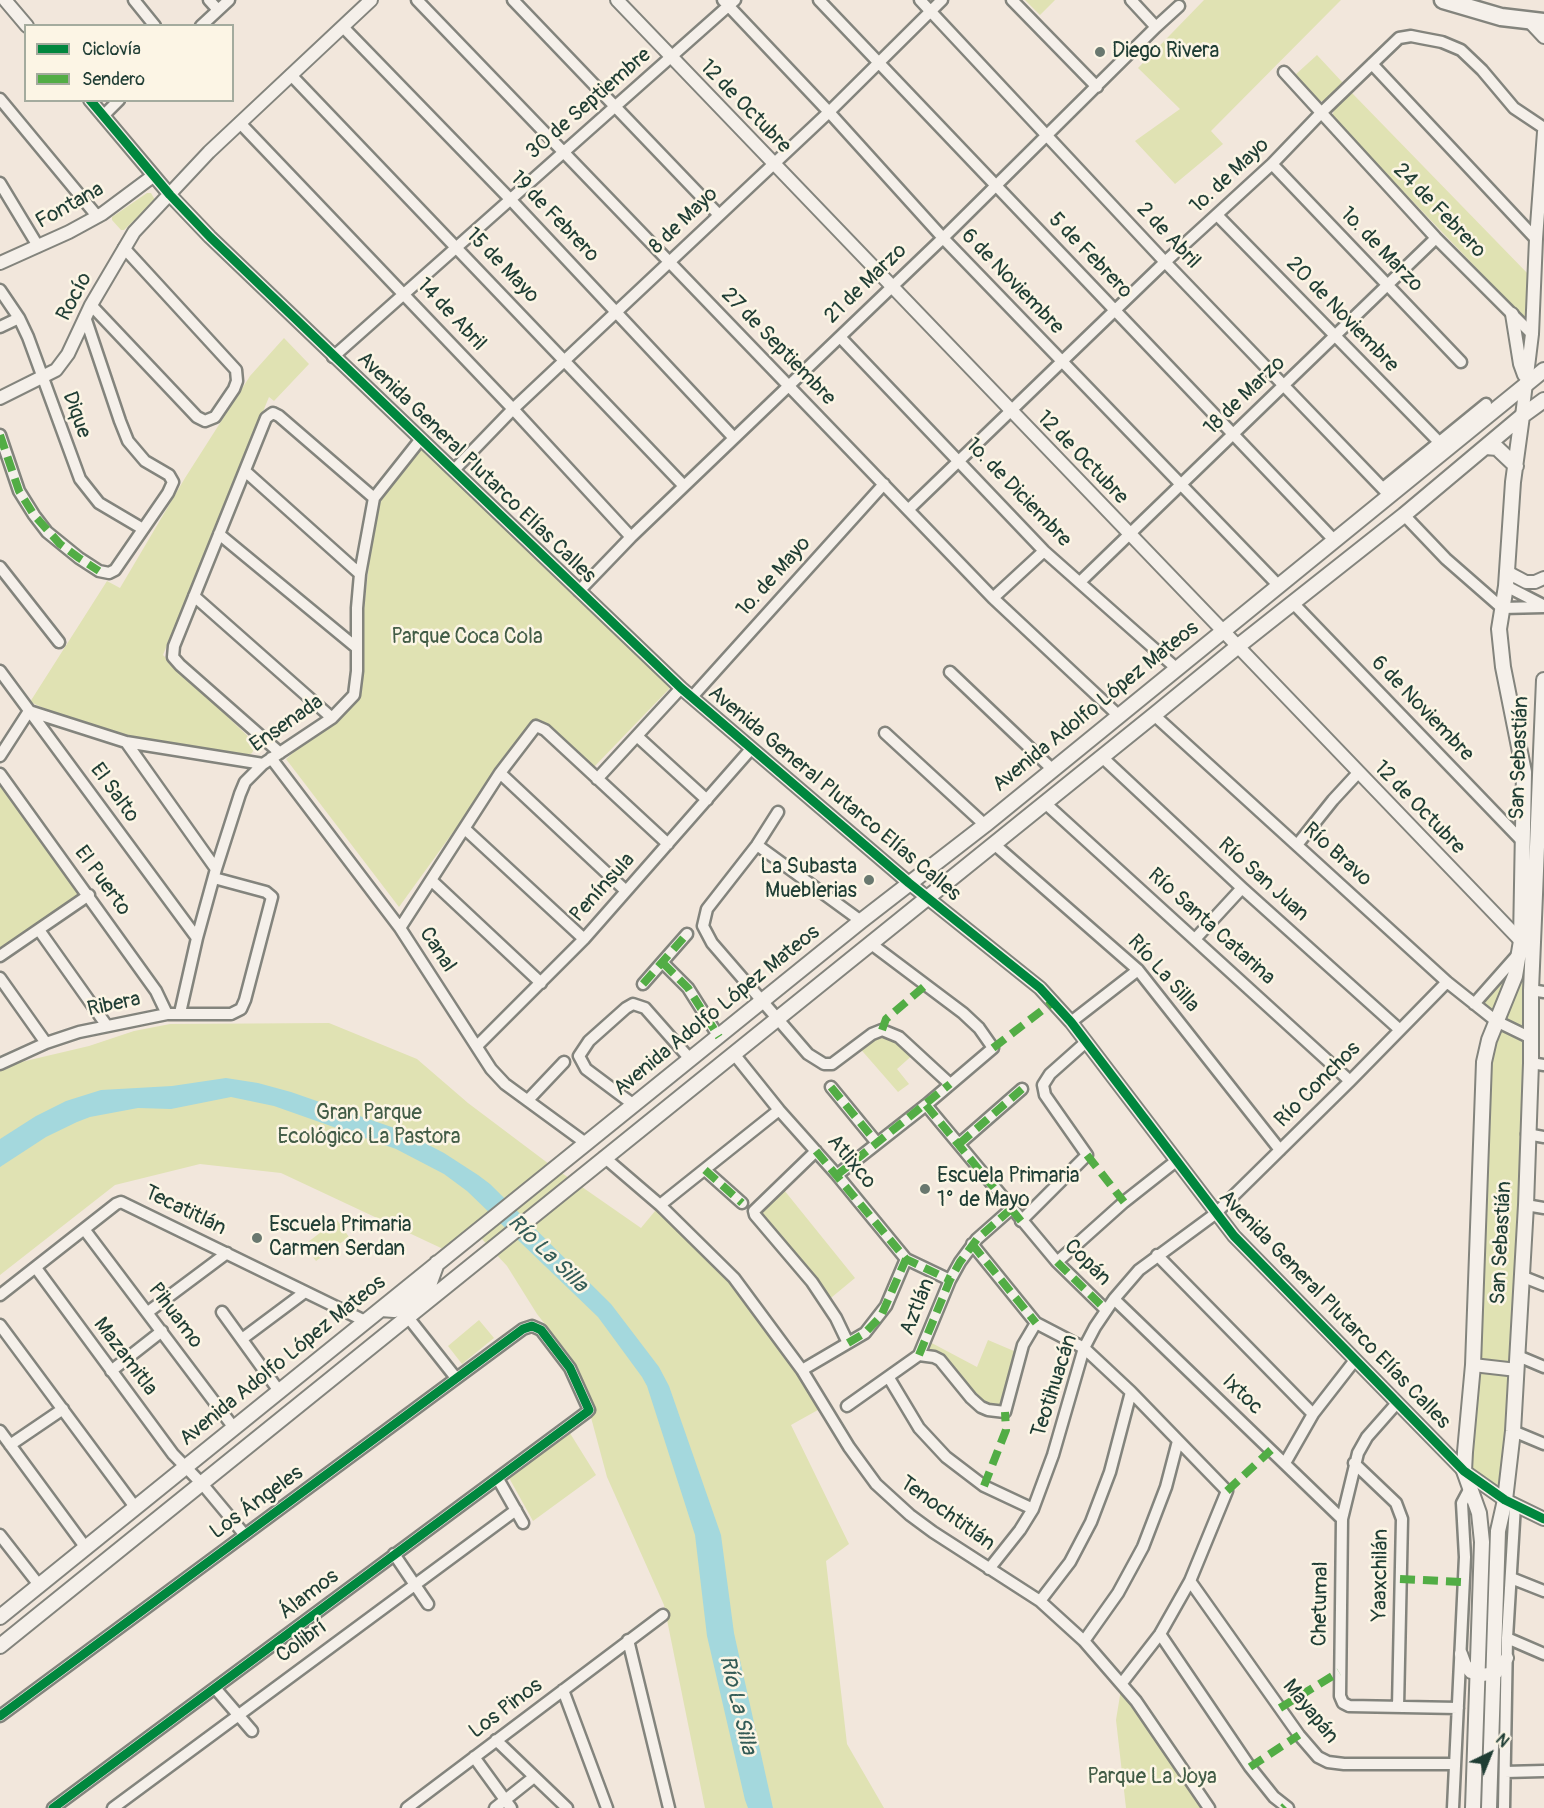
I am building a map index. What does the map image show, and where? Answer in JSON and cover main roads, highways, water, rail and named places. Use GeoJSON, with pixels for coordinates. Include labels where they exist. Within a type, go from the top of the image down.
{"type":"FeatureCollection","features":[{"type":"Feature","properties":{"kind":"highway"},"geometry":{"type":"LineString","coordinates":[[1443,0],[1501,17],[1536,21]]}},
{"type":"Feature","properties":{"kind":"highway"},"geometry":{"type":"LineString","coordinates":[[1470,0],[1544,12]]}},
{"type":"Feature","properties":{"kind":"main road","name":"Avenida Adolfo López Mateos"},"geometry":{"type":"LineString","coordinates":[[0,1617],[861,921],[985,825],[1334,540],[1387,492],[1525,382],[1544,370]]}},
{"type":"Feature","properties":{"kind":"main road"},"geometry":{"type":"LineString","coordinates":[[1522,416],[1544,389]]}},
{"type":"Feature","properties":{"kind":"main road","name":"Avenida Adolfo López Mateos"},"geometry":{"type":"LineString","coordinates":[[0,1646],[1544,400]]}},
{"type":"Feature","properties":{"kind":"main road","name":"San Sebastián"},"geometry":{"type":"LineString","coordinates":[[1473,1808],[1482,1542],[1481,1523],[1464,1471],[1473,1365],[1483,1077],[1486,1050],[1515,976],[1520,946],[1524,772],[1500,647],[1499,629],[1506,586],[1522,416]]}},
{"type":"Feature","properties":{"kind":"main road"},"geometry":{"type":"LineString","coordinates":[[1486,447],[1497,448],[1516,466]]}},
{"type":"Feature","properties":{"kind":"main road","name":"San Sebastián"},"geometry":{"type":"LineString","coordinates":[[1489,1808],[1498,1531],[1510,1503],[1526,1205],[1527,1134],[1537,1064],[1531,1038],[1537,991],[1544,680]]}},
{"type":"Feature","properties":{"kind":"water","name":"Río La Silla"},"geometry":{"type":"Polygon","coordinates":[[[226,1078],[258,1083],[291,1092],[400,1130],[444,1153],[478,1175],[490,1184],[611,1304],[659,1367],[669,1386],[721,1535],[734,1633],[773,1808],[748,1808],[745,1800],[707,1636],[695,1535],[647,1386],[598,1317],[467,1191],[444,1174],[396,1149],[274,1106],[231,1097],[171,1109],[138,1108],[90,1117],[46,1137],[0,1167],[0,1139],[36,1116],[66,1101],[101,1090],[172,1086],[226,1078]]]}},
{"type":"Feature","properties":{"kind":"place","name":"Diego Rivera"},"geometry":{"type":"Point","coordinates":[1100,52]}},
{"type":"Feature","properties":{"kind":"place","name":"La Subasta Mueblerias"},"geometry":{"type":"Point","coordinates":[869,880]}},
{"type":"Feature","properties":{"kind":"place","name":"Escuela Primaria 1° de Mayo"},"geometry":{"type":"Point","coordinates":[925,1189]}},
{"type":"Feature","properties":{"kind":"place","name":"Escuela Primaria Carmen Serdan"},"geometry":{"type":"Point","coordinates":[257,1238]}},
{"type":"Feature","properties":{"kind":"park label","name":"Parque Coca Cola"},"geometry":{"type":"Point","coordinates":[467,638]}},
{"type":"Feature","properties":{"kind":"park label","name":"Gran Parque Ecológico La Pastora"},"geometry":{"type":"Point","coordinates":[369,1126]}},
{"type":"Feature","properties":{"kind":"park label","name":"Parque La Joya"},"geometry":{"type":"Point","coordinates":[1152,1778]}}]}
